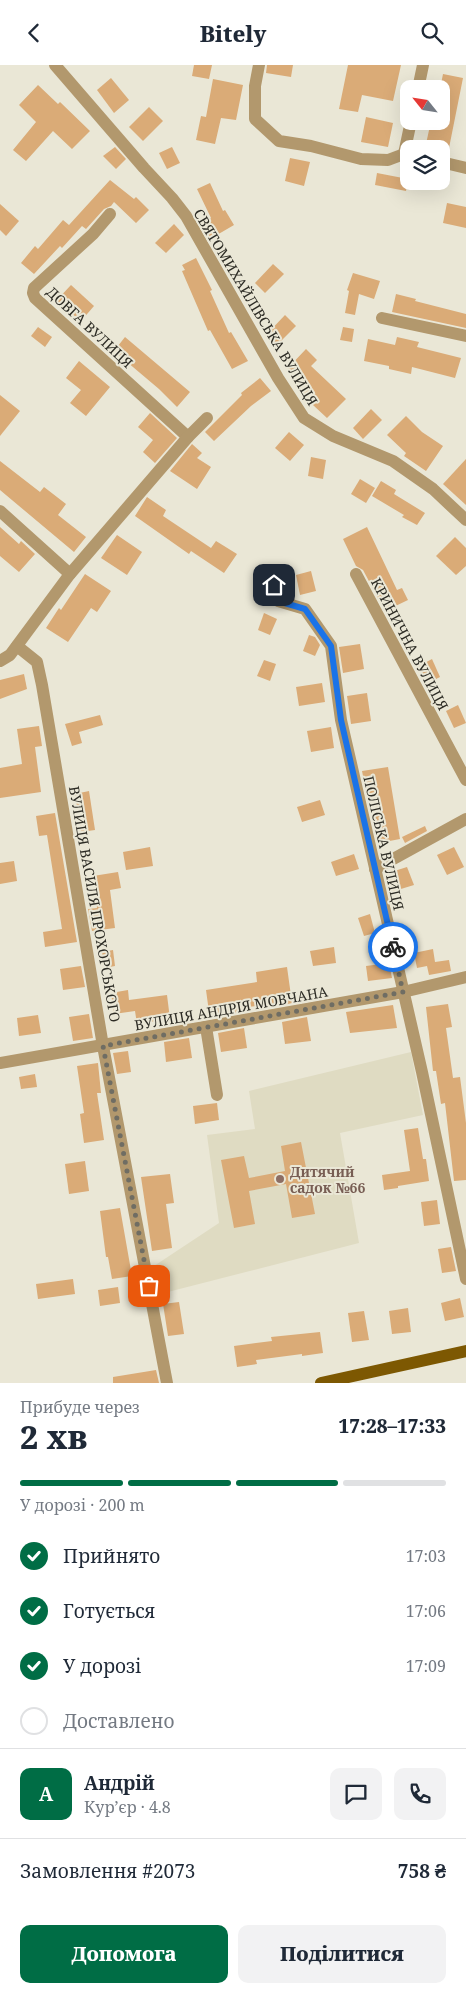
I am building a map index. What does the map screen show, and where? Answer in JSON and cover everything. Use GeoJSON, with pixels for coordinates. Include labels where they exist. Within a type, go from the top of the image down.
{"type":"FeatureCollection","features":[{"type":"Feature","properties":{"kind":"main road"},"geometry":{"type":"LineString","coordinates":[[321,1383],[466,1351]]}},
{"type":"Feature","properties":{"kind":"street","name":"СВЯТОМИХАЙЛІВСЬКА ВУЛИЦЯ"},"geometry":{"type":"LineString","coordinates":[[56,65],[172,198],[186,217],[278,378],[304,418],[333,436],[393,461],[433,489],[466,521]]}},
{"type":"Feature","properties":{"kind":"street"},"geometry":{"type":"LineString","coordinates":[[259,65],[254,86],[255,119],[279,141],[311,146],[361,159],[388,160],[400,156]]}},
{"type":"Feature","properties":{"kind":"street"},"geometry":{"type":"LineString","coordinates":[[420,80],[423,65]]}},
{"type":"Feature","properties":{"kind":"street"},"geometry":{"type":"LineString","coordinates":[[450,164],[466,168]]}},
{"type":"Feature","properties":{"kind":"street","name":"ДОВГА ВУЛИЦЯ"},"geometry":{"type":"LineString","coordinates":[[110,214],[93,233],[34,288],[33,293],[35,298],[188,437]]}},
{"type":"Feature","properties":{"kind":"street"},"geometry":{"type":"LineString","coordinates":[[382,318],[466,336]]}},
{"type":"Feature","properties":{"kind":"street"},"geometry":{"type":"LineString","coordinates":[[0,661],[10,655],[70,573],[188,437],[208,418]]}},
{"type":"Feature","properties":{"kind":"street"},"geometry":{"type":"LineString","coordinates":[[0,511],[70,573]]}},
{"type":"Feature","properties":{"kind":"street","name":"КРИНИЧНА ВУЛИЦЯ"},"geometry":{"type":"LineString","coordinates":[[356,574],[466,780]]}},
{"type":"Feature","properties":{"kind":"street","name":"ПОЛІСЬКА ВУЛИЦЯ"},"geometry":{"type":"LineString","coordinates":[[274,585],[278,601],[305,609],[331,646],[341,720],[466,1279]]}},
{"type":"Feature","properties":{"kind":"street","name":"ВУЛИЦЯ ВАСИЛЯ ПРОХОРСЬКОГО"},"geometry":{"type":"LineString","coordinates":[[17,646],[36,662],[42,685],[103,1046],[167,1383]]}},
{"type":"Feature","properties":{"kind":"street"},"geometry":{"type":"LineString","coordinates":[[375,869],[466,819]]}},
{"type":"Feature","properties":{"kind":"street","name":"ВУЛИЦЯ АНДРІЯ МОВЧАНА"},"geometry":{"type":"LineString","coordinates":[[0,1063],[403,992],[466,977]]}},
{"type":"Feature","properties":{"kind":"street"},"geometry":{"type":"LineString","coordinates":[[206,1027],[218,1095]]}},
{"type":"Feature","properties":{"kind":"shaded area","name":"Дитячий садок №66"},"geometry":{"type":"Polygon","coordinates":[[[411,1052],[423,1115],[340,1133],[359,1243],[160,1294],[154,1266],[219,1223],[207,1135],[255,1129],[249,1091],[411,1052]]]}},
{"type":"Feature","properties":{"kind":"building"},"geometry":{"type":"Polygon","coordinates":[[[194,65],[212,65],[209,79],[192,76],[194,65]]]}},
{"type":"Feature","properties":{"kind":"building"},"geometry":{"type":"Polygon","coordinates":[[[267,65],[293,65],[291,77],[266,73],[267,65]]]}},
{"type":"Feature","properties":{"kind":"building"},"geometry":{"type":"Polygon","coordinates":[[[348,65],[401,65],[393,101],[362,95],[358,112],[339,109],[348,65]]]}},
{"type":"Feature","properties":{"kind":"building"},"geometry":{"type":"Polygon","coordinates":[[[443,74],[463,78],[450,143],[450,140],[427,140],[429,130],[450,130],[450,80],[442,80],[443,74]]]}},
{"type":"Feature","properties":{"kind":"building"},"geometry":{"type":"Polygon","coordinates":[[[111,78],[129,100],[114,113],[97,90],[111,78]]]}},
{"type":"Feature","properties":{"kind":"building"},"geometry":{"type":"Polygon","coordinates":[[[213,79],[243,85],[236,120],[221,118],[215,144],[196,140],[201,116],[206,117],[213,79]]]}},
{"type":"Feature","properties":{"kind":"building"},"geometry":{"type":"Polygon","coordinates":[[[38,85],[58,104],[60,102],[90,131],[72,149],[53,131],[26,161],[13,150],[36,122],[19,105],[38,85]]]}},
{"type":"Feature","properties":{"kind":"building"},"geometry":{"type":"Polygon","coordinates":[[[149,107],[163,121],[143,141],[129,127],[149,107]]]}},
{"type":"Feature","properties":{"kind":"building"},"geometry":{"type":"Polygon","coordinates":[[[366,117],[393,123],[388,147],[361,142],[366,117]]]}},
{"type":"Feature","properties":{"kind":"building"},"geometry":{"type":"Polygon","coordinates":[[[115,147],[126,159],[116,169],[103,156],[115,147]]]}},
{"type":"Feature","properties":{"kind":"building"},"geometry":{"type":"Polygon","coordinates":[[[172,147],[180,163],[167,169],[159,153],[172,147]]]}},
{"type":"Feature","properties":{"kind":"building"},"geometry":{"type":"Polygon","coordinates":[[[290,158],[310,162],[304,186],[285,181],[290,158]]]}},
{"type":"Feature","properties":{"kind":"building"},"geometry":{"type":"Polygon","coordinates":[[[377,173],[400,177],[400,190],[375,185],[377,173]]]}},
{"type":"Feature","properties":{"kind":"building"},"geometry":{"type":"Polygon","coordinates":[[[110,180],[134,199],[136,197],[149,210],[136,223],[114,202],[111,206],[104,209],[86,229],[82,226],[34,274],[21,263],[35,246],[38,249],[63,220],[69,225],[110,180]]]}},
{"type":"Feature","properties":{"kind":"building"},"geometry":{"type":"Polygon","coordinates":[[[210,183],[223,211],[225,210],[234,225],[210,239],[202,224],[211,218],[197,189],[210,183]]]}},
{"type":"Feature","properties":{"kind":"building"},"geometry":{"type":"Polygon","coordinates":[[[447,203],[466,207],[466,228],[443,223],[447,203]]]}},
{"type":"Feature","properties":{"kind":"building"},"geometry":{"type":"Polygon","coordinates":[[[0,204],[19,221],[6,236],[0,230],[0,204]]]}},
{"type":"Feature","properties":{"kind":"building"},"geometry":{"type":"Polygon","coordinates":[[[174,224],[184,235],[166,253],[155,243],[174,224]]]}},
{"type":"Feature","properties":{"kind":"building"},"geometry":{"type":"Polygon","coordinates":[[[196,258],[212,290],[210,291],[229,333],[231,332],[248,361],[232,369],[210,330],[208,331],[182,271],[185,270],[182,265],[196,258]]]}},
{"type":"Feature","properties":{"kind":"building"},"geometry":{"type":"Polygon","coordinates":[[[273,264],[284,274],[265,293],[255,283],[273,264]]]}},
{"type":"Feature","properties":{"kind":"building"},"geometry":{"type":"Polygon","coordinates":[[[353,273],[380,281],[374,299],[359,294],[355,315],[345,313],[349,291],[347,290],[353,273]]]}},
{"type":"Feature","properties":{"kind":"building"},"geometry":{"type":"Polygon","coordinates":[[[71,285],[94,306],[81,321],[56,301],[71,285]]]}},
{"type":"Feature","properties":{"kind":"building"},"geometry":{"type":"Polygon","coordinates":[[[396,294],[416,299],[415,301],[466,314],[466,328],[392,312],[396,294]]]}},
{"type":"Feature","properties":{"kind":"building"},"geometry":{"type":"Polygon","coordinates":[[[285,315],[296,326],[277,345],[267,334],[285,315]]]}},
{"type":"Feature","properties":{"kind":"building"},"geometry":{"type":"Polygon","coordinates":[[[38,327],[52,337],[45,347],[31,336],[38,327]]]}},
{"type":"Feature","properties":{"kind":"building"},"geometry":{"type":"Polygon","coordinates":[[[343,327],[354,329],[352,342],[340,340],[343,327]]]}},
{"type":"Feature","properties":{"kind":"building"},"geometry":{"type":"Polygon","coordinates":[[[125,337],[190,392],[177,407],[114,351],[125,337]]]}},
{"type":"Feature","properties":{"kind":"building"},"geometry":{"type":"Polygon","coordinates":[[[397,337],[419,342],[417,347],[461,358],[455,378],[412,367],[411,374],[389,369],[389,366],[364,361],[368,339],[395,345],[397,337]]]}},
{"type":"Feature","properties":{"kind":"building"},"geometry":{"type":"Polygon","coordinates":[[[306,349],[317,360],[311,366],[346,399],[327,418],[299,392],[305,385],[288,368],[306,349]]]}},
{"type":"Feature","properties":{"kind":"building"},"geometry":{"type":"Polygon","coordinates":[[[79,361],[110,387],[86,416],[70,403],[81,390],[66,378],[79,361]]]}},
{"type":"Feature","properties":{"kind":"building"},"geometry":{"type":"Polygon","coordinates":[[[260,378],[271,391],[251,406],[214,441],[205,432],[242,395],[241,393],[260,378]]]}},
{"type":"Feature","properties":{"kind":"building"},"geometry":{"type":"Polygon","coordinates":[[[0,395],[20,411],[0,436],[0,395]]]}},
{"type":"Feature","properties":{"kind":"building"},"geometry":{"type":"Polygon","coordinates":[[[371,409],[382,420],[363,439],[353,428],[371,409]]]}},
{"type":"Feature","properties":{"kind":"building"},"geometry":{"type":"Polygon","coordinates":[[[150,413],[177,438],[155,463],[143,452],[153,440],[138,427],[150,413]]]}},
{"type":"Feature","properties":{"kind":"building"},"geometry":{"type":"Polygon","coordinates":[[[406,416],[422,432],[443,446],[426,471],[404,456],[406,453],[387,435],[406,416]]]}},
{"type":"Feature","properties":{"kind":"building"},"geometry":{"type":"Polygon","coordinates":[[[289,432],[304,445],[290,461],[275,448],[289,432]]]}},
{"type":"Feature","properties":{"kind":"building"},"geometry":{"type":"Polygon","coordinates":[[[192,444],[202,453],[197,458],[211,467],[197,489],[170,471],[192,444]]]}},
{"type":"Feature","properties":{"kind":"building"},"geometry":{"type":"Polygon","coordinates":[[[311,457],[326,460],[323,479],[308,476],[311,457]]]}},
{"type":"Feature","properties":{"kind":"building"},"geometry":{"type":"Polygon","coordinates":[[[466,459],[466,505],[443,484],[466,459]]]}},
{"type":"Feature","properties":{"kind":"building"},"geometry":{"type":"Polygon","coordinates":[[[0,461],[40,492],[44,487],[66,504],[58,515],[86,537],[74,552],[0,490],[0,461]]]}},
{"type":"Feature","properties":{"kind":"building"},"geometry":{"type":"Polygon","coordinates":[[[360,479],[375,488],[366,503],[351,494],[360,479]]]}},
{"type":"Feature","properties":{"kind":"building"},"geometry":{"type":"Polygon","coordinates":[[[381,481],[396,490],[394,494],[425,513],[417,525],[372,496],[381,481]]]}},
{"type":"Feature","properties":{"kind":"building"},"geometry":{"type":"Polygon","coordinates":[[[147,497],[166,510],[163,516],[211,548],[216,541],[237,554],[224,573],[191,551],[189,554],[135,516],[147,497]]]}},
{"type":"Feature","properties":{"kind":"building"},"geometry":{"type":"Polygon","coordinates":[[[0,527],[19,544],[21,541],[35,554],[19,572],[0,556],[0,527]]]}},
{"type":"Feature","properties":{"kind":"building"},"geometry":{"type":"Polygon","coordinates":[[[367,527],[397,590],[402,588],[408,600],[385,611],[363,570],[356,566],[343,539],[367,527]]]}},
{"type":"Feature","properties":{"kind":"building"},"geometry":{"type":"Polygon","coordinates":[[[117,535],[142,552],[127,575],[101,558],[117,535]]]}},
{"type":"Feature","properties":{"kind":"building"},"geometry":{"type":"Polygon","coordinates":[[[455,537],[466,548],[466,566],[456,575],[436,556],[455,537]]]}},
{"type":"Feature","properties":{"kind":"building"},"geometry":{"type":"Polygon","coordinates":[[[311,571],[316,591],[300,595],[296,575],[311,571]]]}},
{"type":"Feature","properties":{"kind":"building"},"geometry":{"type":"Polygon","coordinates":[[[85,574],[111,591],[97,612],[91,608],[68,642],[46,628],[59,608],[61,610],[85,574]]]}},
{"type":"Feature","properties":{"kind":"building"},"geometry":{"type":"Polygon","coordinates":[[[264,613],[277,619],[270,635],[258,630],[264,613]]]}},
{"type":"Feature","properties":{"kind":"building"},"geometry":{"type":"Polygon","coordinates":[[[309,635],[315,637],[320,645],[315,656],[303,651],[309,635]]]}},
{"type":"Feature","properties":{"kind":"building"},"geometry":{"type":"Polygon","coordinates":[[[360,644],[364,669],[343,673],[339,647],[360,644]]]}},
{"type":"Feature","properties":{"kind":"building"},"geometry":{"type":"Polygon","coordinates":[[[432,659],[440,677],[428,683],[419,666],[432,659]]]}},
{"type":"Feature","properties":{"kind":"building"},"geometry":{"type":"Polygon","coordinates":[[[264,660],[276,664],[270,681],[257,676],[264,660]]]}},
{"type":"Feature","properties":{"kind":"building"},"geometry":{"type":"Polygon","coordinates":[[[24,674],[27,689],[0,699],[0,680],[24,674]]]}},
{"type":"Feature","properties":{"kind":"building"},"geometry":{"type":"Polygon","coordinates":[[[322,683],[325,702],[299,706],[296,687],[322,683]]]}},
{"type":"Feature","properties":{"kind":"building"},"geometry":{"type":"Polygon","coordinates":[[[367,693],[371,721],[351,724],[347,696],[367,693]]]}},
{"type":"Feature","properties":{"kind":"building"},"geometry":{"type":"Polygon","coordinates":[[[458,705],[466,723],[454,728],[446,711],[458,705]]]}},
{"type":"Feature","properties":{"kind":"building"},"geometry":{"type":"Polygon","coordinates":[[[100,715],[103,725],[79,732],[82,743],[72,746],[65,724],[100,715]]]}},
{"type":"Feature","properties":{"kind":"building"},"geometry":{"type":"Polygon","coordinates":[[[39,726],[42,746],[35,747],[41,792],[0,798],[0,768],[22,764],[17,729],[39,726]]]}},
{"type":"Feature","properties":{"kind":"building"},"geometry":{"type":"Polygon","coordinates":[[[331,727],[334,748],[311,752],[307,731],[331,727]]]}},
{"type":"Feature","properties":{"kind":"building"},"geometry":{"type":"Polygon","coordinates":[[[388,767],[400,839],[379,843],[373,800],[368,801],[362,771],[388,767]]]}},
{"type":"Feature","properties":{"kind":"building"},"geometry":{"type":"Polygon","coordinates":[[[89,791],[95,830],[81,832],[75,794],[89,791]]]}},
{"type":"Feature","properties":{"kind":"building"},"geometry":{"type":"Polygon","coordinates":[[[320,800],[325,815],[302,822],[297,807],[320,800]]]}},
{"type":"Feature","properties":{"kind":"building"},"geometry":{"type":"Polygon","coordinates":[[[55,813],[77,942],[45,947],[43,932],[62,929],[47,835],[39,836],[36,816],[55,813]]]}},
{"type":"Feature","properties":{"kind":"building"},"geometry":{"type":"Polygon","coordinates":[[[425,826],[427,831],[405,843],[402,837],[425,826]]]}},
{"type":"Feature","properties":{"kind":"building"},"geometry":{"type":"Polygon","coordinates":[[[150,847],[153,866],[126,870],[123,852],[150,847]]]}},
{"type":"Feature","properties":{"kind":"building"},"geometry":{"type":"Polygon","coordinates":[[[454,847],[464,867],[447,875],[437,855],[454,847]]]}},
{"type":"Feature","properties":{"kind":"building"},"geometry":{"type":"Polygon","coordinates":[[[354,854],[359,869],[336,876],[331,862],[354,854]]]}},
{"type":"Feature","properties":{"kind":"building"},"geometry":{"type":"Polygon","coordinates":[[[14,861],[17,881],[0,884],[0,863],[14,861]]]}},
{"type":"Feature","properties":{"kind":"building"},"geometry":{"type":"Polygon","coordinates":[[[407,867],[414,885],[391,892],[385,874],[407,867]]]}},
{"type":"Feature","properties":{"kind":"building"},"geometry":{"type":"Polygon","coordinates":[[[118,872],[121,888],[110,890],[115,928],[92,931],[88,909],[97,908],[93,876],[118,872]]]}},
{"type":"Feature","properties":{"kind":"building"},"geometry":{"type":"Polygon","coordinates":[[[370,914],[375,933],[364,936],[358,918],[370,914]]]}},
{"type":"Feature","properties":{"kind":"building"},"geometry":{"type":"Polygon","coordinates":[[[334,947],[336,963],[313,966],[310,951],[334,947]]]}},
{"type":"Feature","properties":{"kind":"building"},"geometry":{"type":"Polygon","coordinates":[[[433,949],[435,962],[449,960],[451,971],[429,975],[427,966],[417,968],[414,953],[433,949]]]}},
{"type":"Feature","properties":{"kind":"building"},"geometry":{"type":"Polygon","coordinates":[[[113,950],[115,966],[104,968],[102,952],[113,950]]]}},
{"type":"Feature","properties":{"kind":"building"},"geometry":{"type":"Polygon","coordinates":[[[389,963],[392,978],[368,981],[366,966],[389,963]]]}},
{"type":"Feature","properties":{"kind":"building"},"geometry":{"type":"Polygon","coordinates":[[[81,966],[85,987],[63,990],[60,969],[81,966]]]}},
{"type":"Feature","properties":{"kind":"building"},"geometry":{"type":"Polygon","coordinates":[[[287,967],[292,1003],[279,1006],[279,1003],[241,1008],[242,1012],[216,1017],[215,1011],[209,1012],[206,990],[257,982],[256,972],[287,967]]]}},
{"type":"Feature","properties":{"kind":"building"},"geometry":{"type":"Polygon","coordinates":[[[128,990],[129,1000],[167,995],[170,1019],[137,1024],[135,1011],[114,1014],[111,993],[128,990]]]}},
{"type":"Feature","properties":{"kind":"building"},"geometry":{"type":"Polygon","coordinates":[[[448,1004],[452,1027],[446,1028],[453,1078],[460,1077],[466,1123],[466,1180],[454,1181],[445,1103],[441,1104],[436,1071],[433,1071],[426,1007],[448,1004]]]}},
{"type":"Feature","properties":{"kind":"building"},"geometry":{"type":"Polygon","coordinates":[[[393,1005],[397,1028],[350,1033],[346,1012],[393,1005]]]}},
{"type":"Feature","properties":{"kind":"building"},"geometry":{"type":"Polygon","coordinates":[[[89,1014],[93,1038],[73,1041],[69,1017],[89,1014]]]}},
{"type":"Feature","properties":{"kind":"building"},"geometry":{"type":"Polygon","coordinates":[[[38,1015],[41,1033],[19,1036],[17,1018],[38,1015]]]}},
{"type":"Feature","properties":{"kind":"building"},"geometry":{"type":"Polygon","coordinates":[[[307,1017],[311,1041],[285,1044],[282,1022],[307,1017]]]}},
{"type":"Feature","properties":{"kind":"building"},"geometry":{"type":"Polygon","coordinates":[[[244,1028],[247,1048],[221,1052],[218,1033],[244,1028]]]}},
{"type":"Feature","properties":{"kind":"building"},"geometry":{"type":"Polygon","coordinates":[[[189,1038],[192,1058],[166,1062],[164,1042],[189,1038]]]}},
{"type":"Feature","properties":{"kind":"building"},"geometry":{"type":"Polygon","coordinates":[[[128,1051],[131,1072],[117,1074],[113,1053],[128,1051]]]}},
{"type":"Feature","properties":{"kind":"building"},"geometry":{"type":"Polygon","coordinates":[[[98,1063],[101,1093],[97,1093],[104,1140],[84,1143],[80,1114],[84,1113],[77,1066],[98,1063]]]}},
{"type":"Feature","properties":{"kind":"building"},"geometry":{"type":"Polygon","coordinates":[[[35,1074],[37,1087],[21,1089],[19,1077],[35,1074]]]}},
{"type":"Feature","properties":{"kind":"building"},"geometry":{"type":"Polygon","coordinates":[[[217,1103],[219,1120],[195,1124],[193,1106],[217,1103]]]}},
{"type":"Feature","properties":{"kind":"building"},"geometry":{"type":"Polygon","coordinates":[[[418,1128],[423,1159],[426,1159],[429,1181],[384,1190],[382,1175],[410,1171],[404,1130],[418,1128]]]}},
{"type":"Feature","properties":{"kind":"building"},"geometry":{"type":"Polygon","coordinates":[[[301,1142],[315,1214],[292,1218],[286,1184],[249,1191],[255,1224],[234,1228],[221,1160],[244,1156],[249,1178],[285,1171],[281,1146],[301,1142]]]}},
{"type":"Feature","properties":{"kind":"building"},"geometry":{"type":"Polygon","coordinates":[[[85,1161],[89,1191],[69,1194],[65,1164],[85,1161]]]}},
{"type":"Feature","properties":{"kind":"building"},"geometry":{"type":"Polygon","coordinates":[[[170,1174],[174,1203],[166,1204],[172,1248],[152,1251],[141,1177],[170,1174]]]}},
{"type":"Feature","properties":{"kind":"building"},"geometry":{"type":"Polygon","coordinates":[[[437,1200],[440,1224],[424,1226],[421,1202],[437,1200]]]}},
{"type":"Feature","properties":{"kind":"building"},"geometry":{"type":"Polygon","coordinates":[[[120,1208],[132,1276],[112,1279],[108,1257],[106,1257],[100,1211],[120,1208]]]}},
{"type":"Feature","properties":{"kind":"building"},"geometry":{"type":"Polygon","coordinates":[[[451,1247],[456,1271],[442,1273],[438,1249],[451,1247]]]}},
{"type":"Feature","properties":{"kind":"building"},"geometry":{"type":"Polygon","coordinates":[[[73,1279],[75,1294],[38,1299],[36,1284],[73,1279]]]}},
{"type":"Feature","properties":{"kind":"building"},"geometry":{"type":"Polygon","coordinates":[[[118,1287],[120,1303],[100,1306],[98,1290],[118,1287]]]}},
{"type":"Feature","properties":{"kind":"building"},"geometry":{"type":"Polygon","coordinates":[[[460,1298],[464,1317],[445,1321],[441,1303],[460,1298]]]}},
{"type":"Feature","properties":{"kind":"building"},"geometry":{"type":"Polygon","coordinates":[[[179,1302],[184,1334],[168,1336],[163,1304],[179,1302]]]}},
{"type":"Feature","properties":{"kind":"building"},"geometry":{"type":"Polygon","coordinates":[[[408,1308],[411,1332],[392,1334],[389,1311],[408,1308]]]}},
{"type":"Feature","properties":{"kind":"building"},"geometry":{"type":"Polygon","coordinates":[[[364,1311],[369,1340],[352,1342],[348,1313],[364,1311]]]}},
{"type":"Feature","properties":{"kind":"building"},"geometry":{"type":"Polygon","coordinates":[[[320,1332],[323,1353],[256,1360],[257,1364],[237,1367],[234,1346],[272,1341],[271,1337],[320,1332]]]}},
{"type":"Feature","properties":{"kind":"building"},"geometry":{"type":"Polygon","coordinates":[[[156,1370],[159,1383],[113,1383],[113,1377],[156,1370]]]}},
{"type":"Feature","properties":{"kind":"way so far"},"geometry":{"type":"LineString","coordinates":[[149,1286],[103,1046],[403,992],[393,947]]}},
{"type":"Feature","properties":{"kind":"place","name":"Дитячий садок №66"},"geometry":{"type":"Point","coordinates":[280,1179]}},
{"type":"Feature","properties":{"kind":"route"},"geometry":{"type":"LineString","coordinates":[[274,585],[278,601],[305,609],[331,646],[341,720],[393,947]]}}]}
